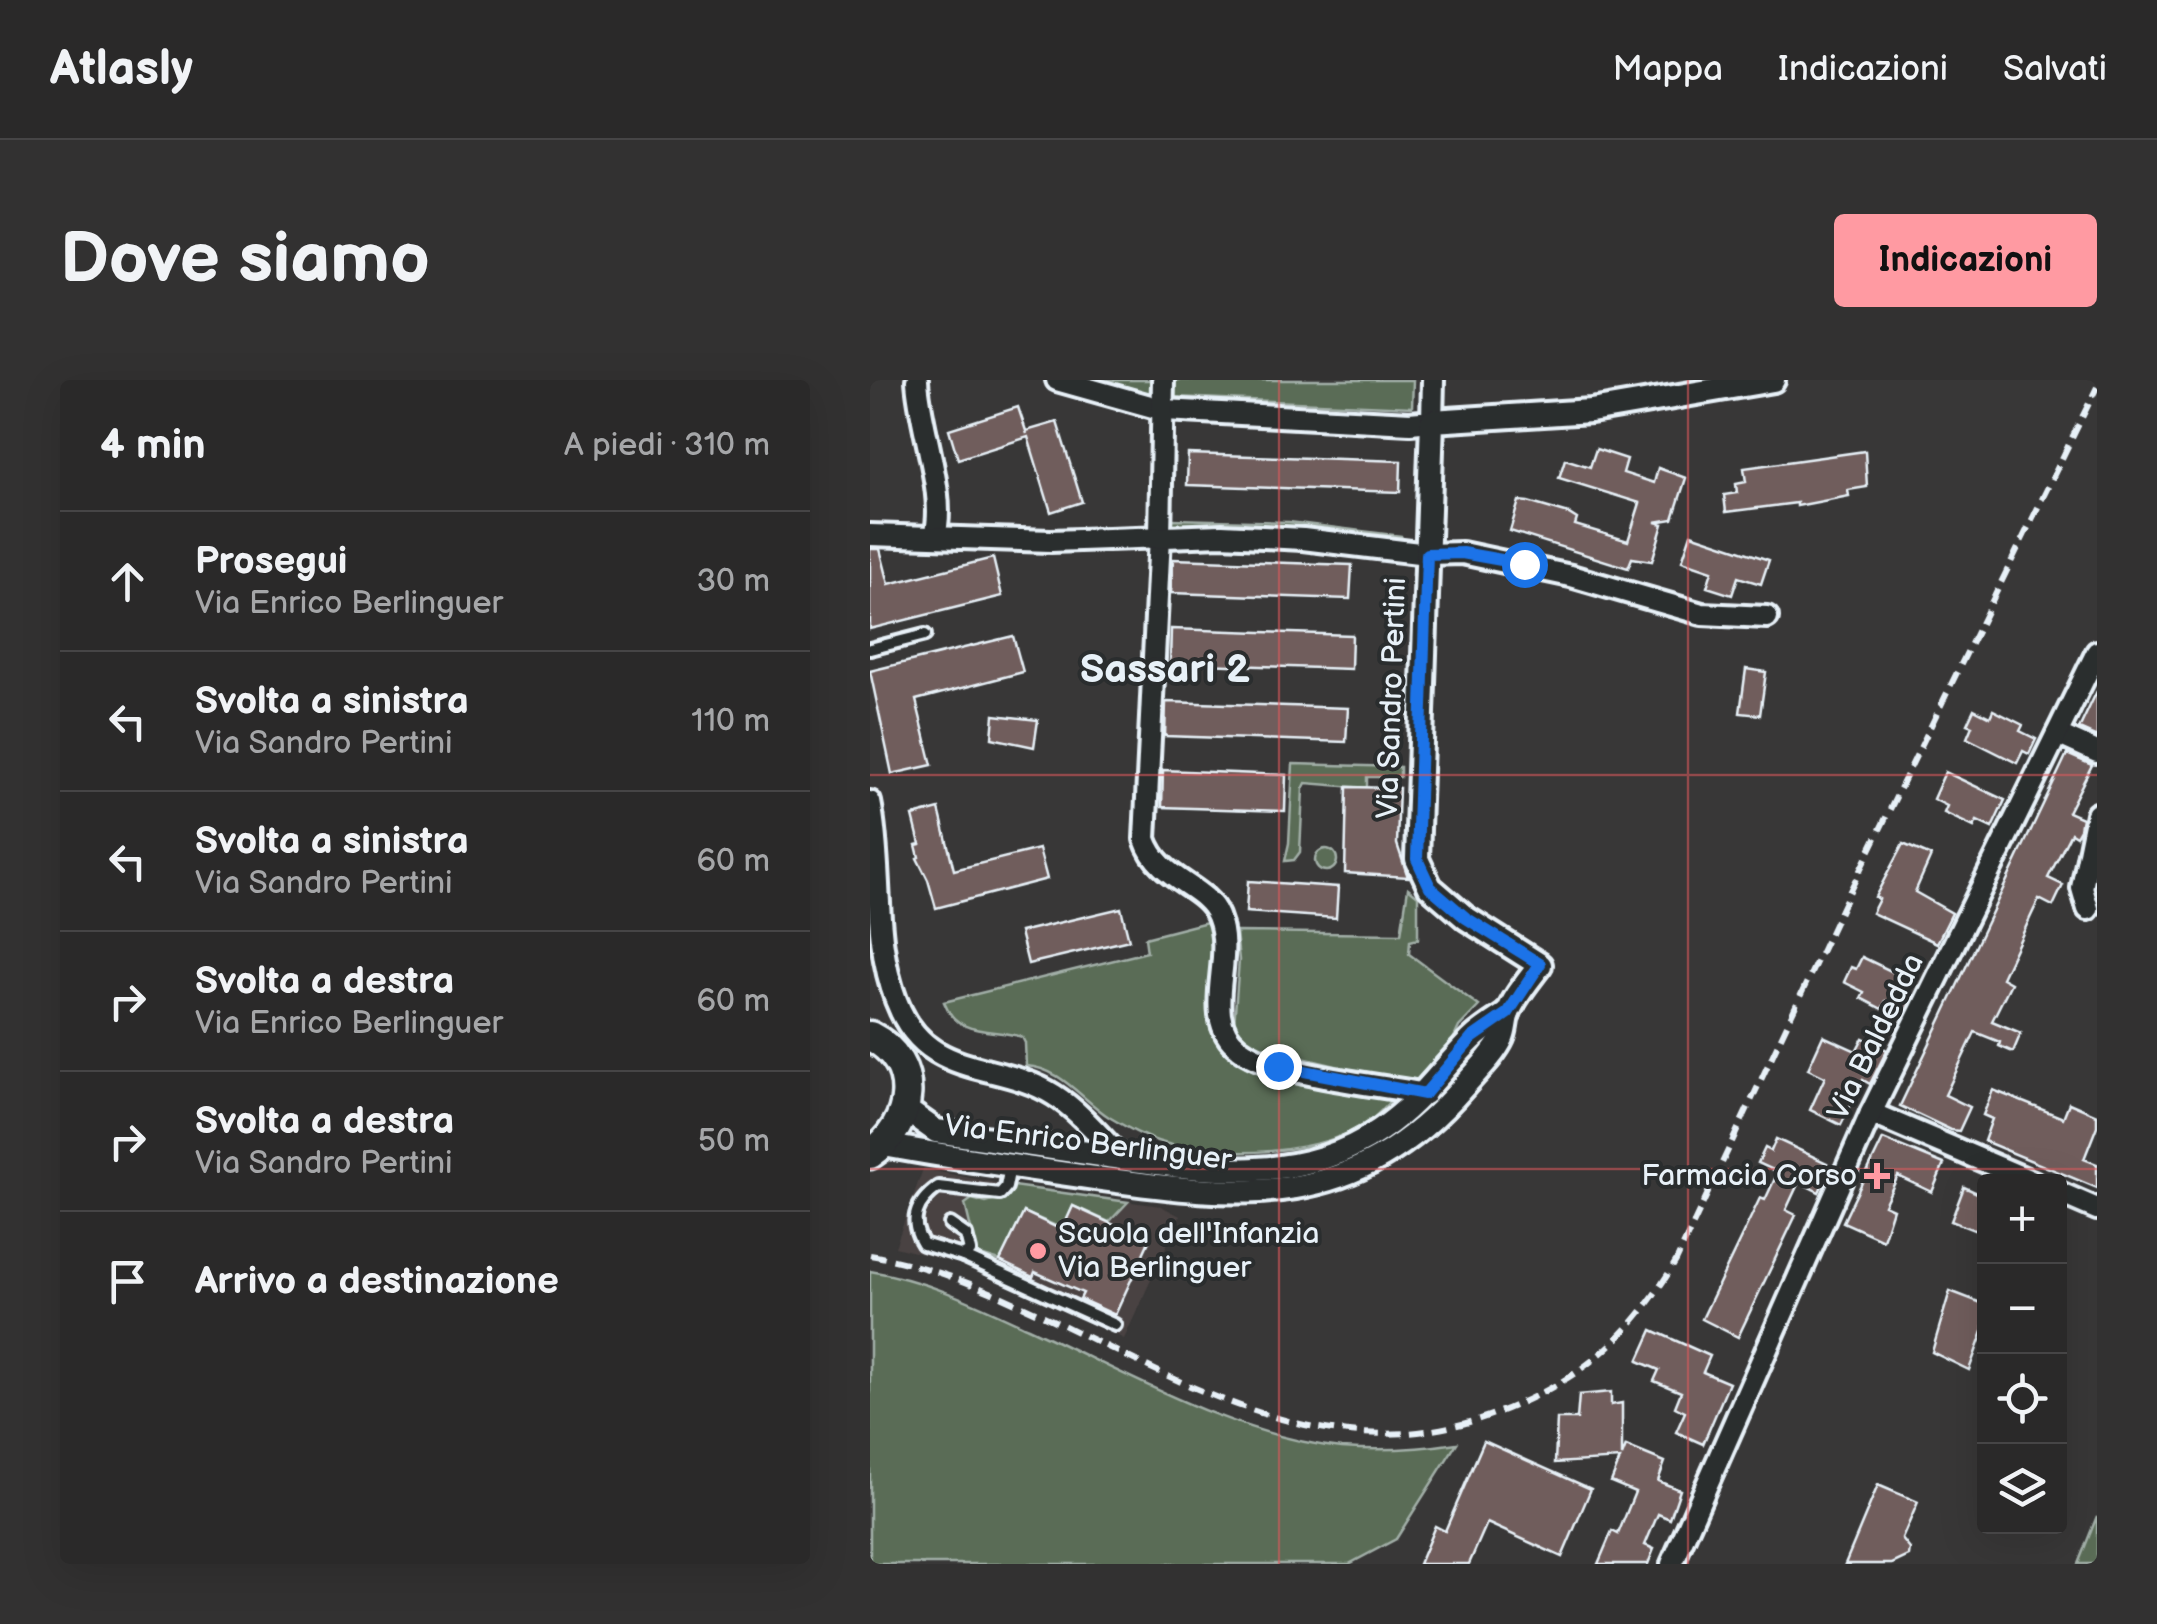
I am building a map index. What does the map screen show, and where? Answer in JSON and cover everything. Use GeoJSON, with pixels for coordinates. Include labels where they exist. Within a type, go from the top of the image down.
{"type":"FeatureCollection","features":[{"type":"Feature","properties":{"kind":"main road"},"geometry":{"type":"LineString","coordinates":[[870,1036],[892,1052],[906,1089],[905,1109],[894,1134],[877,1149]]}},
{"type":"Feature","properties":{"kind":"street"},"geometry":{"type":"LineString","coordinates":[[1056,380],[1164,410],[1410,423],[1592,410],[1772,380]]}},
{"type":"Feature","properties":{"kind":"street"},"geometry":{"type":"LineString","coordinates":[[1162,380],[1160,536],[1146,839],[1164,869],[1203,897],[1218,914],[1224,943],[1220,1014],[1224,1030],[1241,1050],[1278,1066],[1425,1094]]}},
{"type":"Feature","properties":{"kind":"street","name":"Via Sandro Pertini"},"geometry":{"type":"LineString","coordinates":[[1433,380],[1417,859],[1430,887],[1466,918],[1540,964]]}},
{"type":"Feature","properties":{"kind":"street"},"geometry":{"type":"LineString","coordinates":[[918,381],[941,516],[935,535]]}},
{"type":"Feature","properties":{"kind":"street","name":"Via Sandro Pertini"},"geometry":{"type":"LineString","coordinates":[[870,536],[1303,539],[1427,554]]}},
{"type":"Feature","properties":{"kind":"street"},"geometry":{"type":"LineString","coordinates":[[1427,554],[1462,553],[1524,564],[1702,614],[1767,616]]}},
{"type":"Feature","properties":{"kind":"street","name":"Via Baldedda"},"geometry":{"type":"LineString","coordinates":[[1672,1564],[1871,1112],[2097,652]]}},
{"type":"Feature","properties":{"kind":"street"},"geometry":{"type":"LineString","coordinates":[[2056,734],[2097,752]]}},
{"type":"Feature","properties":{"kind":"street"},"geometry":{"type":"LineString","coordinates":[[870,802],[876,834],[884,954],[897,1004],[908,1021],[923,1040],[959,1065],[1011,1077],[1054,1095],[1120,1158]]}},
{"type":"Feature","properties":{"kind":"street"},"geometry":{"type":"LineString","coordinates":[[2088,910],[2082,888],[2097,814]]}},
{"type":"Feature","properties":{"kind":"street","name":"Via Enrico Berlinguer"},"geometry":{"type":"LineString","coordinates":[[905,1109],[936,1131],[1180,1167],[1257,1171],[1317,1161],[1378,1132],[1425,1094],[1472,1038],[1508,1013],[1540,964]]}},
{"type":"Feature","properties":{"kind":"street","name":"Via Enrico Berlinguer"},"geometry":{"type":"LineString","coordinates":[[877,1149],[1228,1194],[1292,1189],[1333,1179],[1387,1154],[1421,1129],[1508,1041],[1508,1013]]}},
{"type":"Feature","properties":{"kind":"street"},"geometry":{"type":"LineString","coordinates":[[1871,1112],[2014,1174]]}},
{"type":"Feature","properties":{"kind":"street"},"geometry":{"type":"LineString","coordinates":[[2067,1196],[2097,1209]]}},
{"type":"Feature","properties":{"kind":"lane"},"geometry":{"type":"LineString","coordinates":[[870,649],[924,636]]}},
{"type":"Feature","properties":{"kind":"lane"},"geometry":{"type":"LineString","coordinates":[[1005,1166],[1009,1172],[1000,1194],[938,1186],[920,1202],[915,1224],[923,1244],[963,1256],[1115,1326]]}},
{"type":"Feature","properties":{"kind":"lane"},"geometry":{"type":"LineString","coordinates":[[950,1224],[966,1235],[970,1251],[963,1256]]}},
{"type":"Feature","properties":{"kind":"shaded area","name":"Scuola dell'Infanzia Via Berlinguer"},"geometry":{"type":"Polygon","coordinates":[[[923,1169],[1161,1206],[1180,1216],[1124,1339],[982,1269],[895,1247],[923,1169]]]}},
{"type":"Feature","properties":{"kind":"green space"},"geometry":{"type":"Polygon","coordinates":[[[1092,380],[1155,380],[1155,399],[1092,380]]]}},
{"type":"Feature","properties":{"kind":"green space"},"geometry":{"type":"Polygon","coordinates":[[[1175,380],[1413,380],[1412,407],[1174,397],[1175,380]]]}},
{"type":"Feature","properties":{"kind":"green space"},"geometry":{"type":"Polygon","coordinates":[[[1171,519],[1289,522],[1401,536],[1404,543],[1170,529],[1171,519]]]}},
{"type":"Feature","properties":{"kind":"green space"},"geometry":{"type":"Polygon","coordinates":[[[1293,764],[1400,767],[1400,777],[1367,777],[1367,788],[1306,783],[1300,852],[1294,860],[1285,861],[1293,764]]]}},
{"type":"Feature","properties":{"kind":"green space"},"geometry":{"type":"Polygon","coordinates":[[[1326,849],[1334,852],[1334,868],[1326,871],[1318,868],[1315,860],[1318,852],[1326,849]]]}},
{"type":"Feature","properties":{"kind":"green space"},"geometry":{"type":"Polygon","coordinates":[[[1408,888],[1418,896],[1418,939],[1410,941],[1409,954],[1479,1006],[1459,1027],[1444,1059],[1411,1084],[1253,1046],[1234,1025],[1239,960],[1236,932],[1401,934],[1408,888]]]}},
{"type":"Feature","properties":{"kind":"green space"},"geometry":{"type":"Polygon","coordinates":[[[1207,922],[1213,941],[1210,998],[1214,1021],[1221,1043],[1233,1058],[1274,1079],[1325,1090],[1394,1097],[1375,1117],[1327,1141],[1271,1151],[1214,1151],[1164,1143],[1109,1117],[1050,1072],[1026,1066],[1022,1037],[967,1027],[950,1013],[944,1002],[1147,952],[1145,938],[1207,922]]]}},
{"type":"Feature","properties":{"kind":"green space"},"geometry":{"type":"Polygon","coordinates":[[[1013,1186],[1128,1202],[1109,1222],[1073,1206],[1063,1229],[1024,1212],[1000,1261],[977,1254],[965,1204],[972,1199],[986,1203],[1008,1197],[1013,1186]]]}},
{"type":"Feature","properties":{"kind":"green space"},"geometry":{"type":"Polygon","coordinates":[[[870,1271],[951,1294],[1181,1400],[1261,1431],[1342,1448],[1400,1449],[1457,1443],[1396,1539],[1349,1564],[870,1564],[870,1271]]]}},
{"type":"Feature","properties":{"kind":"green space"},"geometry":{"type":"Polygon","coordinates":[[[2097,1516],[2097,1564],[2078,1564],[2097,1516]]]}},
{"type":"Feature","properties":{"kind":"building"},"geometry":{"type":"Polygon","coordinates":[[[1018,407],[1026,431],[1057,422],[1082,502],[1051,512],[1028,437],[958,459],[949,429],[1018,407]]]}},
{"type":"Feature","properties":{"kind":"building"},"geometry":{"type":"Polygon","coordinates":[[[1596,449],[1627,459],[1623,473],[1654,483],[1658,468],[1686,478],[1673,519],[1655,522],[1663,524],[1652,561],[1632,558],[1628,568],[1510,531],[1519,501],[1569,514],[1577,519],[1575,525],[1628,541],[1640,503],[1559,478],[1565,459],[1590,467],[1596,449]]]}},
{"type":"Feature","properties":{"kind":"building"},"geometry":{"type":"Polygon","coordinates":[[[1865,451],[1867,487],[1848,490],[1849,496],[1797,506],[1726,512],[1724,495],[1737,493],[1736,484],[1746,482],[1744,468],[1865,451]]]}},
{"type":"Feature","properties":{"kind":"building"},"geometry":{"type":"Polygon","coordinates":[[[1188,454],[1401,461],[1400,492],[1187,485],[1188,454]]]}},
{"type":"Feature","properties":{"kind":"building"},"geometry":{"type":"Polygon","coordinates":[[[1691,534],[1769,560],[1761,584],[1738,577],[1732,595],[1707,587],[1712,571],[1682,561],[1691,534]]]}},
{"type":"Feature","properties":{"kind":"building"},"geometry":{"type":"Polygon","coordinates":[[[870,549],[880,549],[889,584],[993,558],[1002,596],[870,629],[870,549]]]}},
{"type":"Feature","properties":{"kind":"building"},"geometry":{"type":"Polygon","coordinates":[[[1173,559],[1352,565],[1350,599],[1171,593],[1173,559]]]}},
{"type":"Feature","properties":{"kind":"building"},"geometry":{"type":"Polygon","coordinates":[[[1171,629],[1352,635],[1351,669],[1170,663],[1171,629]]]}},
{"type":"Feature","properties":{"kind":"building"},"geometry":{"type":"Polygon","coordinates":[[[1013,636],[1023,672],[916,700],[932,765],[892,774],[870,671],[1013,636]]]}},
{"type":"Feature","properties":{"kind":"building"},"geometry":{"type":"Polygon","coordinates":[[[1746,669],[1766,672],[1760,715],[1740,713],[1746,669]]]}},
{"type":"Feature","properties":{"kind":"building"},"geometry":{"type":"Polygon","coordinates":[[[2097,691],[2097,737],[2079,729],[2097,691]]]}},
{"type":"Feature","properties":{"kind":"building"},"geometry":{"type":"Polygon","coordinates":[[[1166,702],[1348,708],[1346,742],[1165,736],[1166,702]]]}},
{"type":"Feature","properties":{"kind":"building"},"geometry":{"type":"Polygon","coordinates":[[[1974,709],[1990,717],[1993,710],[2023,725],[2020,731],[2036,739],[2029,754],[2023,751],[2017,763],[1967,738],[1972,726],[1967,724],[1974,709]]]}},
{"type":"Feature","properties":{"kind":"building"},"geometry":{"type":"Polygon","coordinates":[[[994,715],[1038,720],[1034,747],[992,738],[994,715]]]}},
{"type":"Feature","properties":{"kind":"building"},"geometry":{"type":"Polygon","coordinates":[[[2067,754],[2092,765],[2068,812],[2082,818],[2080,829],[2076,836],[2071,833],[2048,878],[2063,885],[2053,906],[2039,899],[2002,978],[2011,983],[1992,1021],[2021,1033],[2013,1052],[1975,1032],[1945,1095],[1970,1107],[1959,1131],[1951,1130],[1900,1106],[2067,754]]]}},
{"type":"Feature","properties":{"kind":"building"},"geometry":{"type":"Polygon","coordinates":[[[1163,770],[1286,775],[1285,811],[1162,807],[1163,770]]]}},
{"type":"Feature","properties":{"kind":"building"},"geometry":{"type":"Polygon","coordinates":[[[1945,772],[2005,800],[1992,828],[1977,821],[1974,827],[1944,813],[1947,806],[1933,799],[1945,772]]]}},
{"type":"Feature","properties":{"kind":"building"},"geometry":{"type":"Polygon","coordinates":[[[1347,787],[1399,788],[1397,844],[1408,877],[1345,873],[1347,787]]]}},
{"type":"Feature","properties":{"kind":"building"},"geometry":{"type":"Polygon","coordinates":[[[939,809],[954,870],[1039,849],[1047,879],[936,908],[917,858],[916,845],[920,844],[913,816],[939,809]]]}},
{"type":"Feature","properties":{"kind":"building"},"geometry":{"type":"Polygon","coordinates":[[[1903,844],[1931,856],[1915,892],[1952,913],[1937,943],[1872,913],[1879,899],[1875,897],[1903,844]]]}},
{"type":"Feature","properties":{"kind":"building"},"geometry":{"type":"Polygon","coordinates":[[[1248,881],[1338,887],[1336,918],[1246,912],[1248,881]]]}},
{"type":"Feature","properties":{"kind":"building"},"geometry":{"type":"Polygon","coordinates":[[[1121,908],[1129,940],[1028,964],[1020,932],[1121,908]]]}},
{"type":"Feature","properties":{"kind":"building"},"geometry":{"type":"Polygon","coordinates":[[[1862,957],[1912,981],[1907,993],[1913,996],[1906,1011],[1886,1001],[1882,1009],[1861,998],[1864,992],[1844,982],[1851,967],[1856,969],[1862,957]]]}},
{"type":"Feature","properties":{"kind":"building"},"geometry":{"type":"Polygon","coordinates":[[[1823,1036],[1856,1051],[1863,1038],[1887,1050],[1870,1084],[1863,1080],[1841,1125],[1810,1110],[1825,1077],[1808,1069],[1823,1036]]]}},
{"type":"Feature","properties":{"kind":"building"},"geometry":{"type":"Polygon","coordinates":[[[1993,1090],[2063,1118],[2069,1103],[2097,1115],[2097,1126],[2084,1159],[2097,1164],[2097,1188],[1984,1141],[1992,1119],[1983,1115],[1993,1090]]]}},
{"type":"Feature","properties":{"kind":"building"},"geometry":{"type":"Polygon","coordinates":[[[1776,1139],[1827,1163],[1821,1175],[1826,1177],[1819,1192],[1799,1182],[1786,1210],[1796,1215],[1738,1337],[1702,1319],[1760,1198],[1765,1200],[1778,1172],[1758,1163],[1765,1148],[1771,1151],[1776,1139]]]}},
{"type":"Feature","properties":{"kind":"building"},"geometry":{"type":"Polygon","coordinates":[[[1883,1139],[1944,1164],[1932,1192],[1898,1176],[1884,1205],[1893,1209],[1883,1240],[1843,1222],[1883,1139]]]}},
{"type":"Feature","properties":{"kind":"building"},"geometry":{"type":"Polygon","coordinates":[[[1964,1187],[1977,1193],[1977,1231],[1951,1221],[1964,1187]]]}},
{"type":"Feature","properties":{"kind":"building"},"geometry":{"type":"Polygon","coordinates":[[[1073,1206],[1149,1241],[1115,1315],[1080,1299],[1083,1293],[1035,1272],[1033,1277],[1000,1261],[1024,1212],[1062,1230],[1073,1206]]]}},
{"type":"Feature","properties":{"kind":"building"},"geometry":{"type":"Polygon","coordinates":[[[1950,1291],[1977,1301],[1977,1348],[1969,1370],[1932,1352],[1950,1291]]]}},
{"type":"Feature","properties":{"kind":"building"},"geometry":{"type":"Polygon","coordinates":[[[1652,1330],[1710,1356],[1703,1372],[1729,1383],[1703,1444],[1676,1432],[1685,1412],[1675,1407],[1681,1392],[1654,1381],[1659,1370],[1638,1361],[1652,1330]]]}},
{"type":"Feature","properties":{"kind":"building"},"geometry":{"type":"Polygon","coordinates":[[[1611,1392],[1611,1405],[1622,1403],[1622,1456],[1626,1446],[1665,1462],[1658,1481],[1680,1490],[1670,1519],[1658,1514],[1645,1545],[1654,1549],[1648,1564],[1598,1564],[1612,1531],[1618,1534],[1635,1492],[1611,1482],[1620,1459],[1555,1463],[1557,1419],[1577,1419],[1579,1395],[1611,1392]]]}},
{"type":"Feature","properties":{"kind":"building"},"geometry":{"type":"Polygon","coordinates":[[[1484,1441],[1591,1489],[1562,1557],[1487,1523],[1469,1564],[1419,1564],[1435,1526],[1445,1531],[1484,1441]]]}},
{"type":"Feature","properties":{"kind":"building"},"geometry":{"type":"Polygon","coordinates":[[[1878,1485],[1918,1502],[1902,1539],[1910,1549],[1909,1556],[1892,1564],[1845,1564],[1878,1485]]]}},
{"type":"Feature","properties":{"kind":"railway"},"geometry":{"type":"LineString","coordinates":[[870,1255],[951,1277],[1187,1384],[1265,1414],[1346,1432],[1429,1431],[1516,1405],[1589,1363],[1627,1329],[1676,1261],[1844,903],[2097,387]]}},
{"type":"Feature","properties":{"kind":"place","name":"Farmacia Corso"},"geometry":{"type":"Point","coordinates":[1877,1176]}},
{"type":"Feature","properties":{"kind":"place","name":"Scuola dell'Infanzia Via Berlinguer"},"geometry":{"type":"Point","coordinates":[1038,1251]}},
{"type":"Feature","properties":{"kind":"district","name":"Sassari 2"},"geometry":{"type":"Point","coordinates":[1165,670]}},
{"type":"Feature","properties":{"kind":"route"},"geometry":{"type":"LineString","coordinates":[[1278,1066],[1425,1094],[1472,1038],[1508,1013],[1540,964],[1466,918],[1430,887],[1417,859],[1427,554],[1462,553],[1524,564]]}}]}
